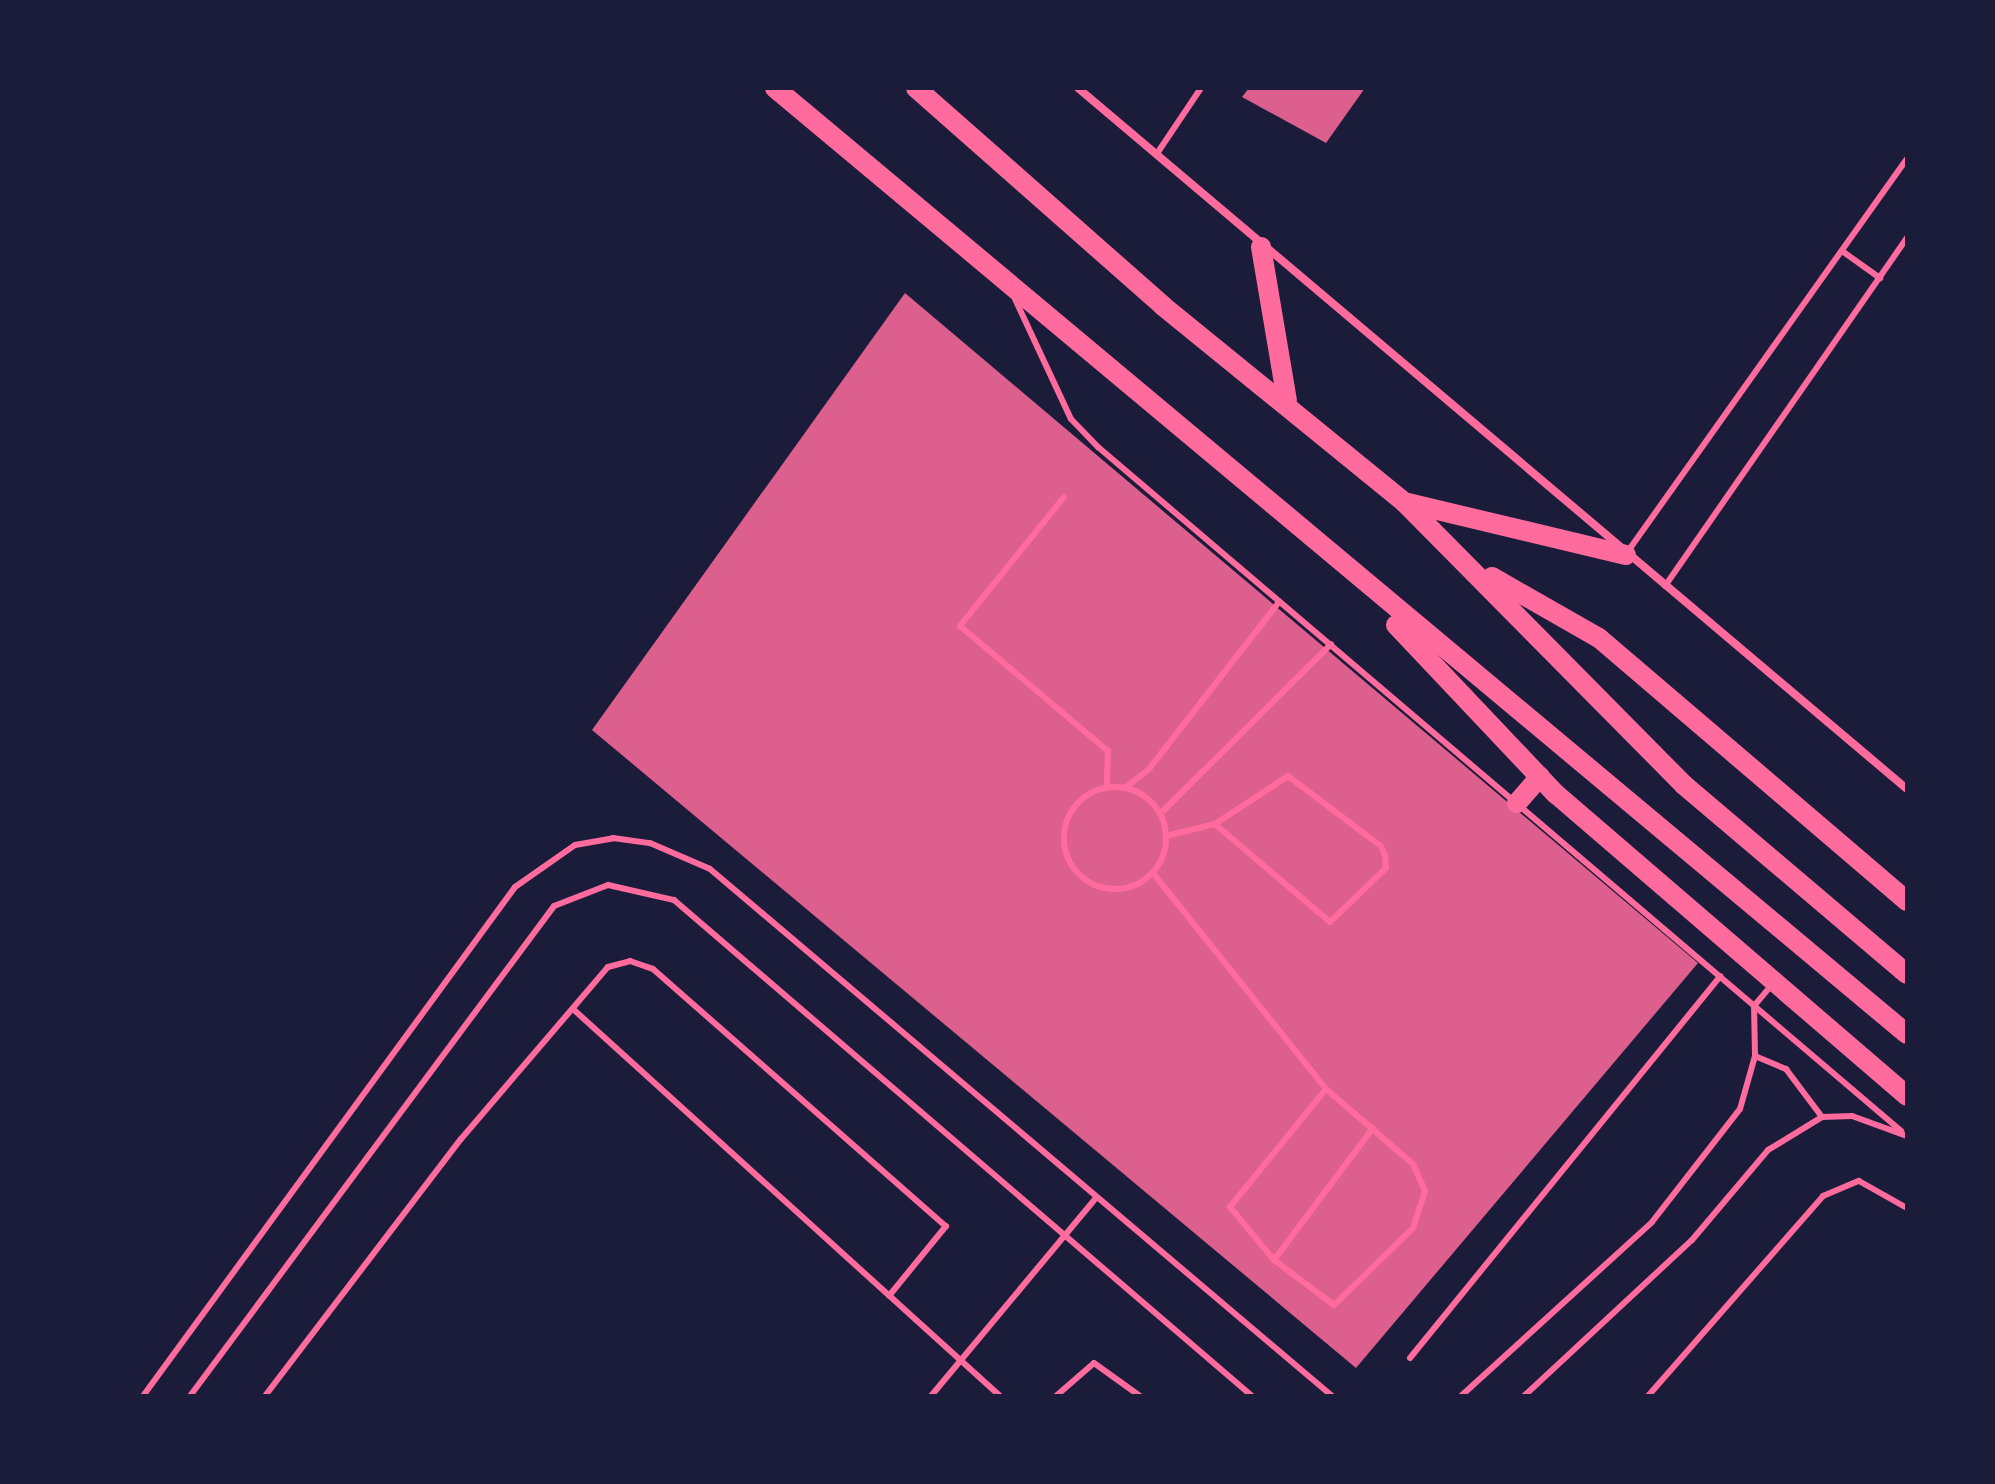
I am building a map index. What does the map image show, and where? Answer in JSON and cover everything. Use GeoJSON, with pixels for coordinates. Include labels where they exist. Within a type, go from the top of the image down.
{"type":"FeatureCollection","features":[{"type":"Feature","properties":{"kind":"main road"},"geometry":{"type":"LineString","coordinates":[[775,88],[1330,555],[1907,1034]]}},
{"type":"Feature","properties":{"kind":"main road"},"geometry":{"type":"LineString","coordinates":[[916,88],[1163,306],[1287,400],[1404,502],[1470,564],[1684,785],[1907,974]]}},
{"type":"Feature","properties":{"kind":"main road"},"geometry":{"type":"LineString","coordinates":[[1261,247],[1287,400]]}},
{"type":"Feature","properties":{"kind":"main road"},"geometry":{"type":"LineString","coordinates":[[1404,502],[1626,555]]}},
{"type":"Feature","properties":{"kind":"main road"},"geometry":{"type":"LineString","coordinates":[[1330,555],[1540,777],[1907,1096]]}},
{"type":"Feature","properties":{"kind":"main road"},"geometry":{"type":"LineString","coordinates":[[1470,564],[1599,638],[1907,901]]}},
{"type":"Feature","properties":{"kind":"main road"},"geometry":{"type":"LineString","coordinates":[[1517,803],[1540,777]]}},
{"type":"Feature","properties":{"kind":"street"},"geometry":{"type":"LineString","coordinates":[[1078,88],[1261,247],[1907,789]]}},
{"type":"Feature","properties":{"kind":"lane"},"geometry":{"type":"LineString","coordinates":[[1156,155],[1201,88]]}},
{"type":"Feature","properties":{"kind":"lane"},"geometry":{"type":"LineString","coordinates":[[1626,555],[1907,159]]}},
{"type":"Feature","properties":{"kind":"lane"},"geometry":{"type":"LineString","coordinates":[[1665,586],[1907,238]]}},
{"type":"Feature","properties":{"kind":"lane"},"geometry":{"type":"LineString","coordinates":[[1842,251],[1880,278]]}},
{"type":"Feature","properties":{"kind":"lane"},"geometry":{"type":"LineString","coordinates":[[1009,285],[1071,419],[1279,602],[1904,1134]]}},
{"type":"Feature","properties":{"kind":"lane"},"geometry":{"type":"LineString","coordinates":[[1064,497],[960,626],[1108,751],[1107,787]]}},
{"type":"Feature","properties":{"kind":"lane"},"geometry":{"type":"LineString","coordinates":[[1125,788],[1279,602]]}},
{"type":"Feature","properties":{"kind":"lane"},"geometry":{"type":"LineString","coordinates":[[1160,814],[1331,644]]}},
{"type":"Feature","properties":{"kind":"lane"},"geometry":{"type":"LineString","coordinates":[[1166,836],[1215,824],[1296,777],[1381,846],[1386,868],[1340,917],[1319,919],[1215,824]]}},
{"type":"Feature","properties":{"kind":"lane"},"geometry":{"type":"LineString","coordinates":[[1107,787],[1125,788],[1160,814],[1166,836],[1153,873],[1129,888],[1101,889],[1077,875],[1064,850],[1065,822],[1081,799],[1107,787]]}},
{"type":"Feature","properties":{"kind":"lane"},"geometry":{"type":"LineString","coordinates":[[143,1396],[515,887],[575,845],[613,838],[650,843],[710,869],[1332,1396]]}},
{"type":"Feature","properties":{"kind":"lane"},"geometry":{"type":"LineString","coordinates":[[1153,873],[1326,1089],[1413,1164],[1425,1191],[1413,1228],[1334,1305],[1274,1260],[1230,1207],[1326,1089]]}},
{"type":"Feature","properties":{"kind":"lane"},"geometry":{"type":"LineString","coordinates":[[190,1396],[554,906],[608,885],[674,900],[1061,1239],[1252,1396]]}},
{"type":"Feature","properties":{"kind":"lane"},"geometry":{"type":"LineString","coordinates":[[265,1396],[452,1150],[608,967],[630,961],[653,969],[946,1226],[889,1296]]}},
{"type":"Feature","properties":{"kind":"lane"},"geometry":{"type":"LineString","coordinates":[[1410,1358],[1720,976]]}},
{"type":"Feature","properties":{"kind":"lane"},"geometry":{"type":"LineString","coordinates":[[1461,1396],[1652,1222],[1740,1109],[1755,1056],[1754,1006],[1776,979]]}},
{"type":"Feature","properties":{"kind":"lane"},"geometry":{"type":"LineString","coordinates":[[573,1009],[1000,1396]]}},
{"type":"Feature","properties":{"kind":"lane"},"geometry":{"type":"LineString","coordinates":[[1755,1056],[1786,1069],[1822,1117]]}},
{"type":"Feature","properties":{"kind":"lane"},"geometry":{"type":"LineString","coordinates":[[1524,1396],[1692,1240],[1768,1150],[1822,1117],[1852,1116],[1904,1134]]}},
{"type":"Feature","properties":{"kind":"lane"},"geometry":{"type":"LineString","coordinates":[[1274,1260],[1373,1128]]}},
{"type":"Feature","properties":{"kind":"lane"},"geometry":{"type":"LineString","coordinates":[[1648,1396],[1823,1196],[1859,1181],[1907,1208]]}},
{"type":"Feature","properties":{"kind":"lane"},"geometry":{"type":"LineString","coordinates":[[931,1396],[1096,1198]]}},
{"type":"Feature","properties":{"kind":"lane"},"geometry":{"type":"LineString","coordinates":[[1056,1396],[1094,1363],[1140,1396]]}},
{"type":"Feature","properties":{"kind":"building"},"geometry":{"type":"Polygon","coordinates":[[[1249,88],[1365,88],[1326,143],[1242,97],[1249,88]]]}},
{"type":"Feature","properties":{"kind":"building"},"geometry":{"type":"Polygon","coordinates":[[[905,293],[1698,963],[1356,1368],[592,730],[905,293]]]}}]}
